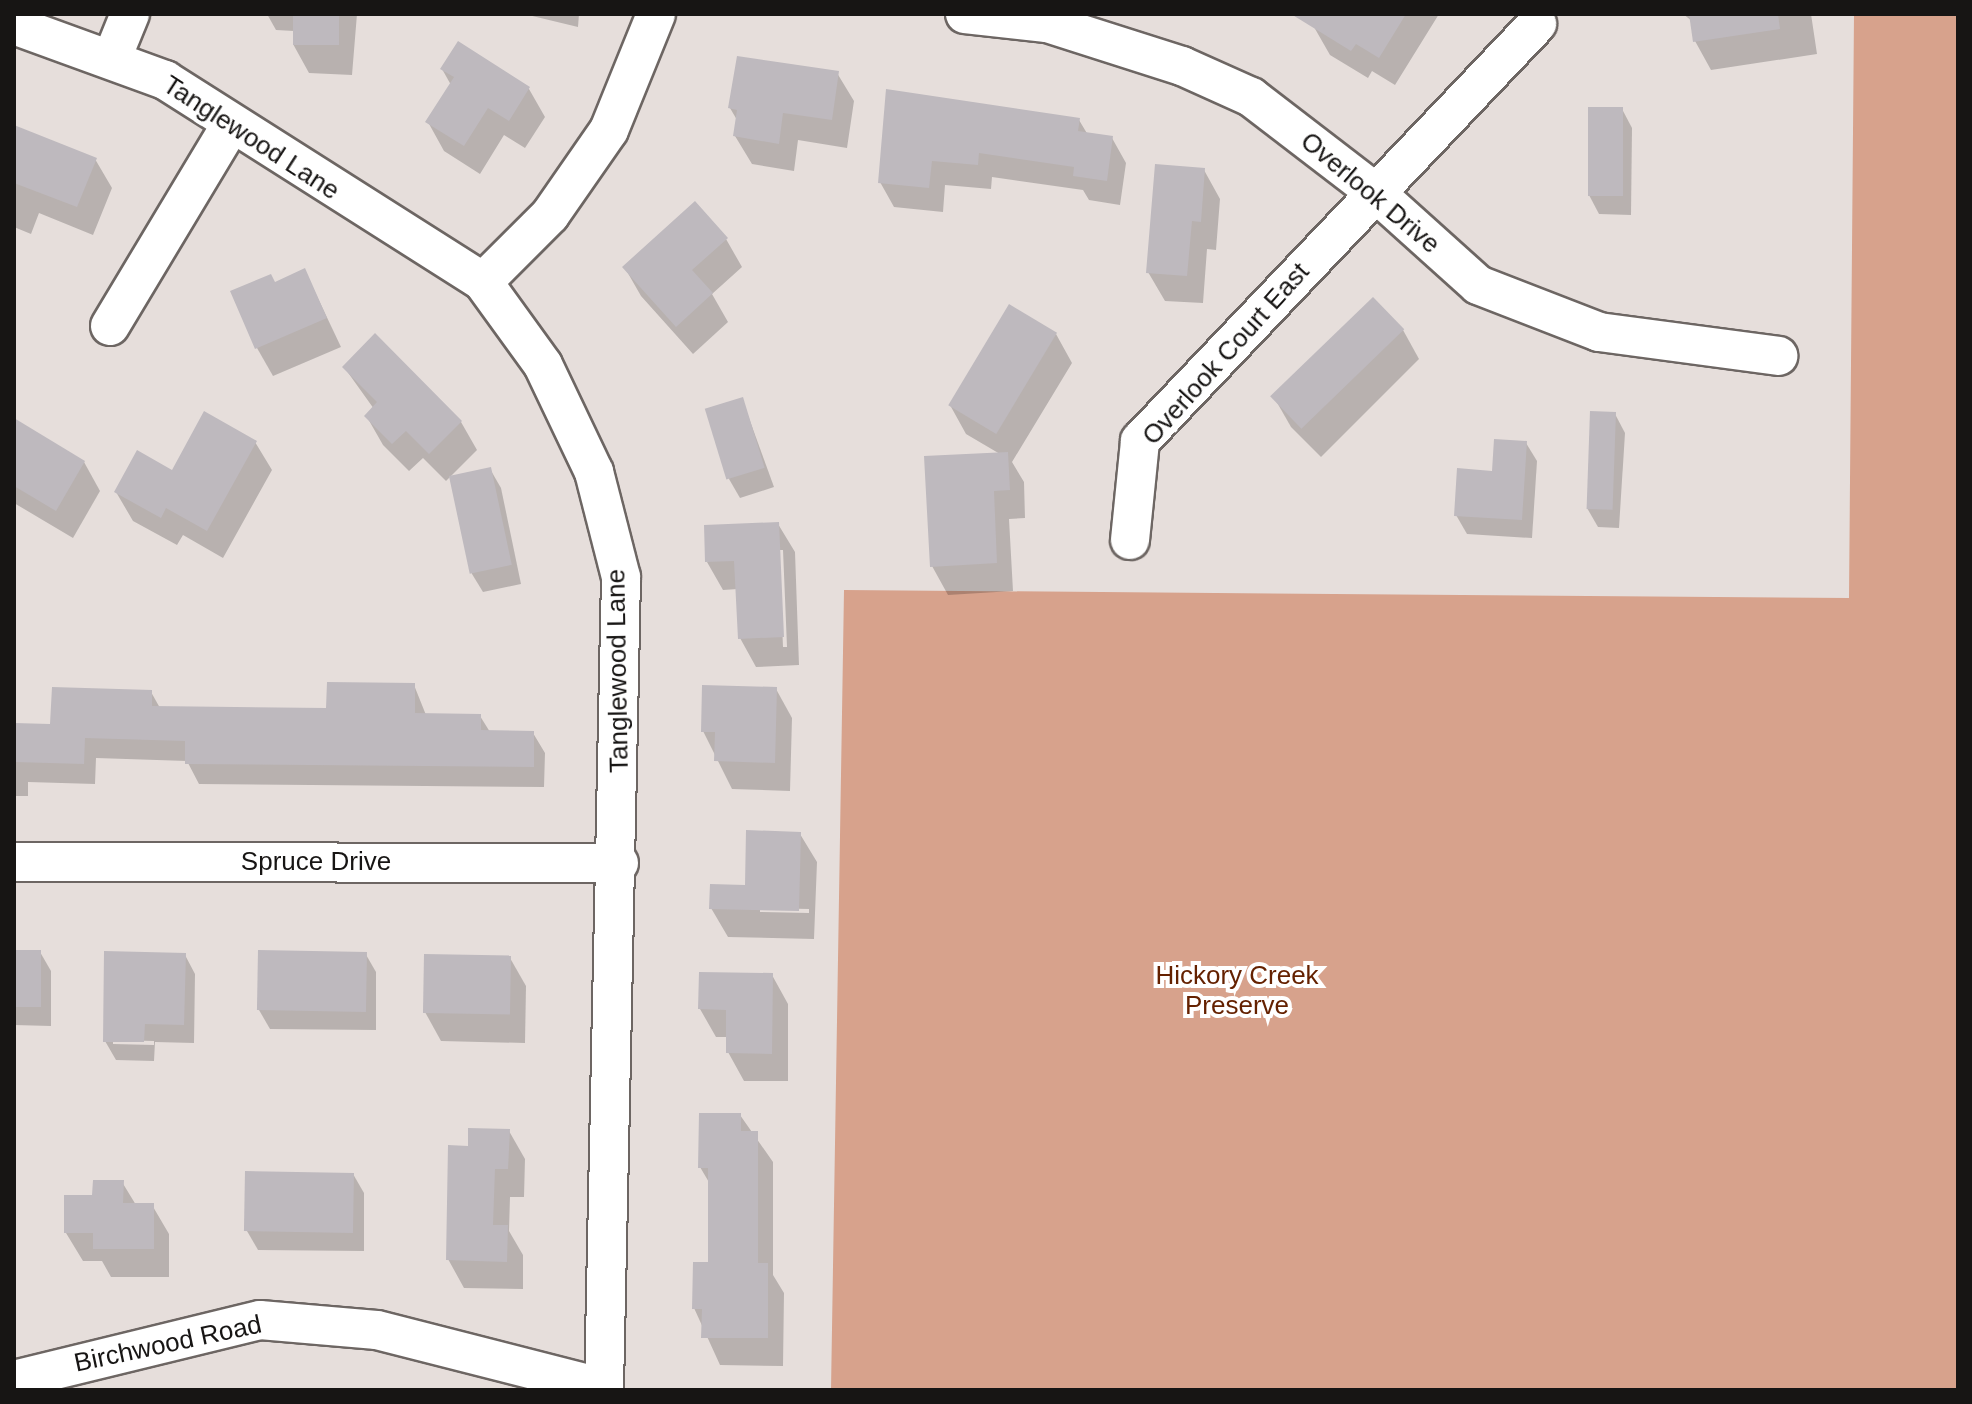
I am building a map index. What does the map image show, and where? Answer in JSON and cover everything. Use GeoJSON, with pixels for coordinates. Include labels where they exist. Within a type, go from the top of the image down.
{"type":"FeatureCollection","features":[{"type":"Feature","properties":{"kind":"street"},"geometry":{"type":"LineString","coordinates":[[112,58],[130,14]]}},
{"type":"Feature","properties":{"kind":"street"},"geometry":{"type":"LineString","coordinates":[[483,282],[550,215],[609,130],[656,14]]}},
{"type":"Feature","properties":{"kind":"street","name":"Overlook Drive"},"geometry":{"type":"LineString","coordinates":[[965,14],[1047,23],[1182,66],[1251,97],[1376,193],[1478,285],[1599,332],[1778,356]]}},
{"type":"Feature","properties":{"kind":"street","name":"Overlook Court East"},"geometry":{"type":"LineString","coordinates":[[1130,540],[1140,441],[1537,24]]}},
{"type":"Feature","properties":{"kind":"street","name":"Tanglewood Lane"},"geometry":{"type":"LineString","coordinates":[[14,25],[112,58],[165,80],[231,125],[483,282],[543,365],[594,472],[621,577],[619,863],[604,1389]]}},
{"type":"Feature","properties":{"kind":"street"},"geometry":{"type":"LineString","coordinates":[[110,326],[231,125]]}},
{"type":"Feature","properties":{"kind":"street","name":"Spruce Drive"},"geometry":{"type":"LineString","coordinates":[[14,862],[619,863]]}},
{"type":"Feature","properties":{"kind":"street","name":"Birchwood Road"},"geometry":{"type":"LineString","coordinates":[[14,1380],[260,1320],[377,1330],[604,1389]]}},
{"type":"Feature","properties":{"kind":"green space","name":"Hickory Creek Preserve"},"geometry":{"type":"Polygon","coordinates":[[[1854,14],[1958,14],[1958,1390],[831,1390],[844,590],[1849,598],[1854,14]]]}},
{"type":"Feature","properties":{"kind":"building"},"geometry":{"type":"Polygon","coordinates":[[[293,14],[339,14],[339,45],[293,45],[293,14]]]}},
{"type":"Feature","properties":{"kind":"building"},"geometry":{"type":"Polygon","coordinates":[[[1291,14],[1406,14],[1379,58],[1356,44],[1351,51],[1291,14]]]}},
{"type":"Feature","properties":{"kind":"building"},"geometry":{"type":"Polygon","coordinates":[[[1689,14],[1778,14],[1780,29],[1693,42],[1689,14]]]}},
{"type":"Feature","properties":{"kind":"building"},"geometry":{"type":"Polygon","coordinates":[[[458,41],[530,87],[509,121],[488,108],[464,146],[425,122],[454,77],[440,69],[458,41]]]}},
{"type":"Feature","properties":{"kind":"building"},"geometry":{"type":"Polygon","coordinates":[[[737,56],[839,71],[832,120],[783,113],[779,144],[733,136],[737,110],[728,108],[737,56]]]}},
{"type":"Feature","properties":{"kind":"building"},"geometry":{"type":"Polygon","coordinates":[[[886,89],[1080,118],[1078,131],[1113,136],[1107,181],[1073,176],[1074,167],[979,153],[978,165],[932,161],[929,188],[878,183],[886,89]]]}},
{"type":"Feature","properties":{"kind":"building"},"geometry":{"type":"Polygon","coordinates":[[[1588,107],[1623,107],[1623,196],[1588,196],[1588,107]]]}},
{"type":"Feature","properties":{"kind":"building"},"geometry":{"type":"Polygon","coordinates":[[[14,125],[97,158],[77,207],[14,183],[14,125]]]}},
{"type":"Feature","properties":{"kind":"building"},"geometry":{"type":"Polygon","coordinates":[[[1155,164],[1205,168],[1201,222],[1192,221],[1187,276],[1146,273],[1155,164]]]}},
{"type":"Feature","properties":{"kind":"building"},"geometry":{"type":"Polygon","coordinates":[[[695,201],[728,238],[692,270],[713,293],[676,327],[622,267],[695,201]]]}},
{"type":"Feature","properties":{"kind":"building"},"geometry":{"type":"Polygon","coordinates":[[[305,268],[327,318],[255,349],[230,291],[271,274],[275,282],[305,268]]]}},
{"type":"Feature","properties":{"kind":"building"},"geometry":{"type":"Polygon","coordinates":[[[1373,297],[1404,329],[1301,429],[1270,396],[1373,297]]]}},
{"type":"Feature","properties":{"kind":"building"},"geometry":{"type":"Polygon","coordinates":[[[1009,304],[1057,333],[996,434],[948,405],[1009,304]]]}},
{"type":"Feature","properties":{"kind":"building"},"geometry":{"type":"Polygon","coordinates":[[[375,333],[462,421],[429,454],[406,431],[392,444],[364,416],[377,402],[342,367],[375,333]]]}},
{"type":"Feature","properties":{"kind":"building"},"geometry":{"type":"Polygon","coordinates":[[[743,397],[765,468],[726,479],[705,409],[743,397]]]}},
{"type":"Feature","properties":{"kind":"building"},"geometry":{"type":"Polygon","coordinates":[[[204,411],[257,441],[207,531],[166,508],[161,518],[114,492],[137,450],[172,470],[204,411]]]}},
{"type":"Feature","properties":{"kind":"building"},"geometry":{"type":"Polygon","coordinates":[[[1590,411],[1616,412],[1613,510],[1587,509],[1590,411]]]}},
{"type":"Feature","properties":{"kind":"building"},"geometry":{"type":"Polygon","coordinates":[[[14,418],[85,461],[56,511],[14,486],[14,418]]]}},
{"type":"Feature","properties":{"kind":"building"},"geometry":{"type":"Polygon","coordinates":[[[1494,439],[1527,441],[1522,520],[1454,516],[1457,468],[1492,471],[1494,439]]]}},
{"type":"Feature","properties":{"kind":"building"},"geometry":{"type":"Polygon","coordinates":[[[1008,452],[1010,490],[994,491],[997,563],[930,567],[924,456],[1008,452]]]}},
{"type":"Feature","properties":{"kind":"building"},"geometry":{"type":"Polygon","coordinates":[[[491,467],[512,565],[470,574],[449,476],[491,467]]]}},
{"type":"Feature","properties":{"kind":"building"},"geometry":{"type":"Polygon","coordinates":[[[779,522],[784,637],[738,639],[734,561],[705,562],[704,525],[779,522]]]}},
{"type":"Feature","properties":{"kind":"building"},"geometry":{"type":"Polygon","coordinates":[[[327,682],[415,683],[415,713],[481,714],[481,730],[534,731],[534,767],[185,764],[185,741],[85,738],[84,764],[14,762],[14,723],[50,724],[52,687],[152,690],[152,706],[326,708],[327,682]]]}},
{"type":"Feature","properties":{"kind":"building"},"geometry":{"type":"Polygon","coordinates":[[[702,685],[777,687],[775,763],[714,761],[715,732],[701,732],[702,685]]]}},
{"type":"Feature","properties":{"kind":"building"},"geometry":{"type":"Polygon","coordinates":[[[746,830],[801,832],[799,911],[709,909],[710,884],[745,885],[746,830]]]}},
{"type":"Feature","properties":{"kind":"building"},"geometry":{"type":"Polygon","coordinates":[[[14,950],[41,950],[41,1007],[14,1007],[14,950]]]}},
{"type":"Feature","properties":{"kind":"building"},"geometry":{"type":"Polygon","coordinates":[[[258,950],[367,952],[366,1012],[257,1010],[258,950]]]}},
{"type":"Feature","properties":{"kind":"building"},"geometry":{"type":"Polygon","coordinates":[[[104,951],[186,953],[184,1025],[145,1024],[144,1042],[103,1042],[104,951]]]}},
{"type":"Feature","properties":{"kind":"building"},"geometry":{"type":"Polygon","coordinates":[[[424,954],[511,956],[510,1015],[423,1013],[424,954]]]}},
{"type":"Feature","properties":{"kind":"building"},"geometry":{"type":"Polygon","coordinates":[[[699,972],[773,973],[772,1054],[726,1053],[726,1010],[698,1009],[699,972]]]}},
{"type":"Feature","properties":{"kind":"building"},"geometry":{"type":"Polygon","coordinates":[[[699,1113],[741,1113],[741,1131],[758,1131],[758,1263],[768,1263],[768,1338],[701,1338],[702,1309],[692,1309],[693,1262],[708,1262],[708,1168],[698,1168],[699,1113]]]}},
{"type":"Feature","properties":{"kind":"building"},"geometry":{"type":"Polygon","coordinates":[[[468,1128],[510,1129],[508,1169],[495,1169],[493,1225],[508,1225],[507,1262],[446,1260],[448,1145],[468,1146],[468,1128]]]}},
{"type":"Feature","properties":{"kind":"building"},"geometry":{"type":"Polygon","coordinates":[[[245,1171],[354,1173],[353,1233],[244,1231],[245,1171]]]}},
{"type":"Feature","properties":{"kind":"building"},"geometry":{"type":"Polygon","coordinates":[[[93,1180],[124,1180],[123,1203],[154,1203],[154,1249],[93,1249],[93,1233],[64,1233],[64,1195],[92,1195],[93,1180]]]}}]}
